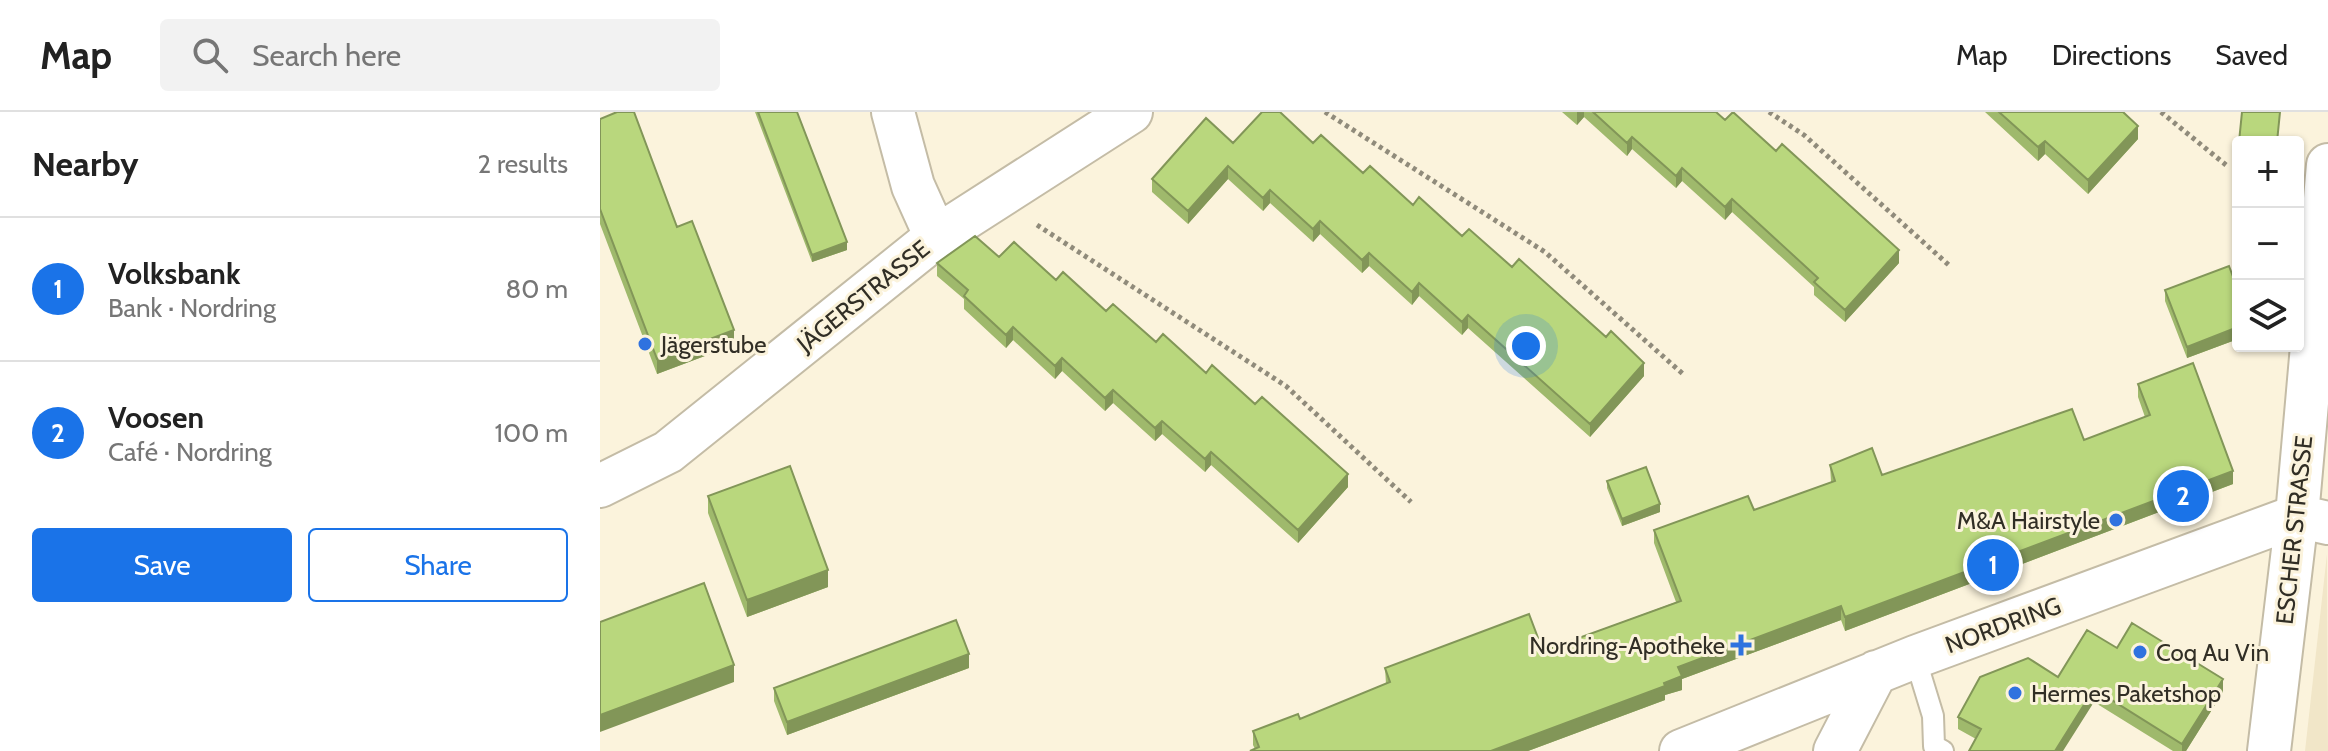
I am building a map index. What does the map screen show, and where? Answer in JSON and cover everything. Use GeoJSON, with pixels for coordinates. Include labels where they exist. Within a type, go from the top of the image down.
{"type":"FeatureCollection","features":[{"type":"Feature","properties":{"kind":"street"},"geometry":{"type":"LineString","coordinates":[[893,112],[913,186],[936,237]]}},
{"type":"Feature","properties":{"kind":"street","name":"JÄGERSTRASSE"},"geometry":{"type":"LineString","coordinates":[[600,486],[668,452],[936,237],[1131,112]]}},
{"type":"Feature","properties":{"kind":"street","name":"ESCHER STRASSE"},"geometry":{"type":"LineString","coordinates":[[2269,751],[2312,519],[2328,165]]}},
{"type":"Feature","properties":{"kind":"street","name":"NORDRING"},"geometry":{"type":"LineString","coordinates":[[1681,751],[1915,657],[2312,519]]}},
{"type":"Feature","properties":{"kind":"street"},"geometry":{"type":"LineString","coordinates":[[1835,751],[1876,672]]}},
{"type":"Feature","properties":{"kind":"lane"},"geometry":{"type":"LineString","coordinates":[[1915,657],[1933,716],[1934,746],[1943,751]]}},
{"type":"Feature","properties":{"kind":"path"},"geometry":{"type":"LineString","coordinates":[[1325,112],[1545,252],[1683,374]]}},
{"type":"Feature","properties":{"kind":"path"},"geometry":{"type":"LineString","coordinates":[[1769,112],[1804,135],[1951,267]]}},
{"type":"Feature","properties":{"kind":"path"},"geometry":{"type":"LineString","coordinates":[[2161,112],[2226,165]]}},
{"type":"Feature","properties":{"kind":"path"},"geometry":{"type":"LineString","coordinates":[[994,198],[1286,386],[1411,502]]}},
{"type":"Feature","properties":{"kind":"shaded area"},"geometry":{"type":"Polygon","coordinates":[[[2327,554],[2328,751],[2305,751],[2327,554]]]}},
{"type":"Feature","properties":{"kind":"building"},"geometry":{"type":"Polygon","coordinates":[[[617,112],[634,112],[677,227],[692,221],[734,330],[657,359],[600,209],[600,119],[617,112]]]}},
{"type":"Feature","properties":{"kind":"building"},"geometry":{"type":"Polygon","coordinates":[[[758,112],[797,112],[847,242],[812,255],[758,112]]]}},
{"type":"Feature","properties":{"kind":"building"},"geometry":{"type":"Polygon","coordinates":[[[1262,112],[1280,112],[1313,143],[1321,135],[1363,173],[1370,166],[1413,205],[1419,197],[1462,236],[1469,229],[1512,267],[1519,259],[1606,337],[1611,331],[1644,363],[1590,424],[1468,315],[1462,322],[1419,283],[1412,292],[1369,253],[1362,260],[1320,221],[1313,229],[1270,190],[1263,198],[1228,166],[1188,211],[1152,179],[1206,118],[1233,143],[1262,112]]]}},
{"type":"Feature","properties":{"kind":"building"},"geometry":{"type":"Polygon","coordinates":[[[1593,112],[1716,112],[1725,120],[1733,112],[1776,151],[1782,144],[1899,250],[1845,310],[1814,282],[1818,278],[1732,199],[1725,207],[1682,168],[1676,176],[1632,137],[1627,143],[1593,112]]]}},
{"type":"Feature","properties":{"kind":"building"},"geometry":{"type":"Polygon","coordinates":[[[1999,112],[2123,112],[2138,126],[2088,180],[2045,141],[2038,147],[1999,112]]]}},
{"type":"Feature","properties":{"kind":"building"},"geometry":{"type":"Polygon","coordinates":[[[2242,112],[2280,112],[2278,136],[2240,136],[2242,112]]]}},
{"type":"Feature","properties":{"kind":"building"},"geometry":{"type":"Polygon","coordinates":[[[975,236],[999,257],[1014,242],[1056,280],[1063,272],[1106,311],[1113,304],[1156,342],[1163,334],[1206,373],[1212,365],[1255,404],[1262,397],[1348,474],[1298,530],[1211,452],[1205,459],[1162,421],[1155,428],[1113,390],[1105,398],[1062,358],[1055,366],[1013,327],[1006,335],[964,296],[968,290],[937,263],[975,236]]]}},
{"type":"Feature","properties":{"kind":"building"},"geometry":{"type":"Polygon","coordinates":[[[2229,266],[2232,274],[2232,329],[2187,347],[2165,290],[2229,266]]]}},
{"type":"Feature","properties":{"kind":"building"},"geometry":{"type":"Polygon","coordinates":[[[2193,363],[2233,471],[1845,617],[1841,606],[1678,667],[1682,676],[1664,683],[1665,686],[1491,751],[1250,751],[1259,747],[1253,731],[1298,714],[1300,719],[1390,682],[1385,668],[1529,614],[1543,651],[1681,601],[1654,530],[1748,496],[1754,510],[1835,481],[1830,465],[1872,448],[1882,475],[2072,409],[2084,440],[2150,415],[2138,384],[2193,363]]]}},
{"type":"Feature","properties":{"kind":"building"},"geometry":{"type":"Polygon","coordinates":[[[790,466],[828,570],[747,600],[708,496],[790,466]]]}},
{"type":"Feature","properties":{"kind":"building"},"geometry":{"type":"Polygon","coordinates":[[[1646,467],[1660,504],[1622,519],[1607,481],[1646,467]]]}},
{"type":"Feature","properties":{"kind":"building"},"geometry":{"type":"Polygon","coordinates":[[[704,583],[734,665],[600,715],[600,622],[704,583]]]}},
{"type":"Feature","properties":{"kind":"building"},"geometry":{"type":"Polygon","coordinates":[[[956,620],[969,654],[787,722],[774,688],[956,620]]]}},
{"type":"Feature","properties":{"kind":"building"},"geometry":{"type":"Polygon","coordinates":[[[2132,623],[2223,679],[2182,744],[2094,689],[2055,751],[1969,751],[1981,729],[1958,717],[1980,677],[2028,658],[2058,677],[2087,630],[2117,648],[2132,623]]]}},
{"type":"Feature","properties":{"kind":"place","name":"Jägerstube"},"geometry":{"type":"Point","coordinates":[645,344]}},
{"type":"Feature","properties":{"kind":"place","name":"Voosen"},"geometry":{"type":"Point","coordinates":[2183,496]}},
{"type":"Feature","properties":{"kind":"place","name":"M&A Hairstyle"},"geometry":{"type":"Point","coordinates":[2116,520]}},
{"type":"Feature","properties":{"kind":"place","name":"Volksbank"},"geometry":{"type":"Point","coordinates":[1993,565]}},
{"type":"Feature","properties":{"kind":"place","name":"Nordring-Apotheke"},"geometry":{"type":"Point","coordinates":[1741,645]}},
{"type":"Feature","properties":{"kind":"place","name":"Coq Au Vin"},"geometry":{"type":"Point","coordinates":[2140,652]}},
{"type":"Feature","properties":{"kind":"place","name":"Hermes Paketshop"},"geometry":{"type":"Point","coordinates":[2015,693]}}]}
